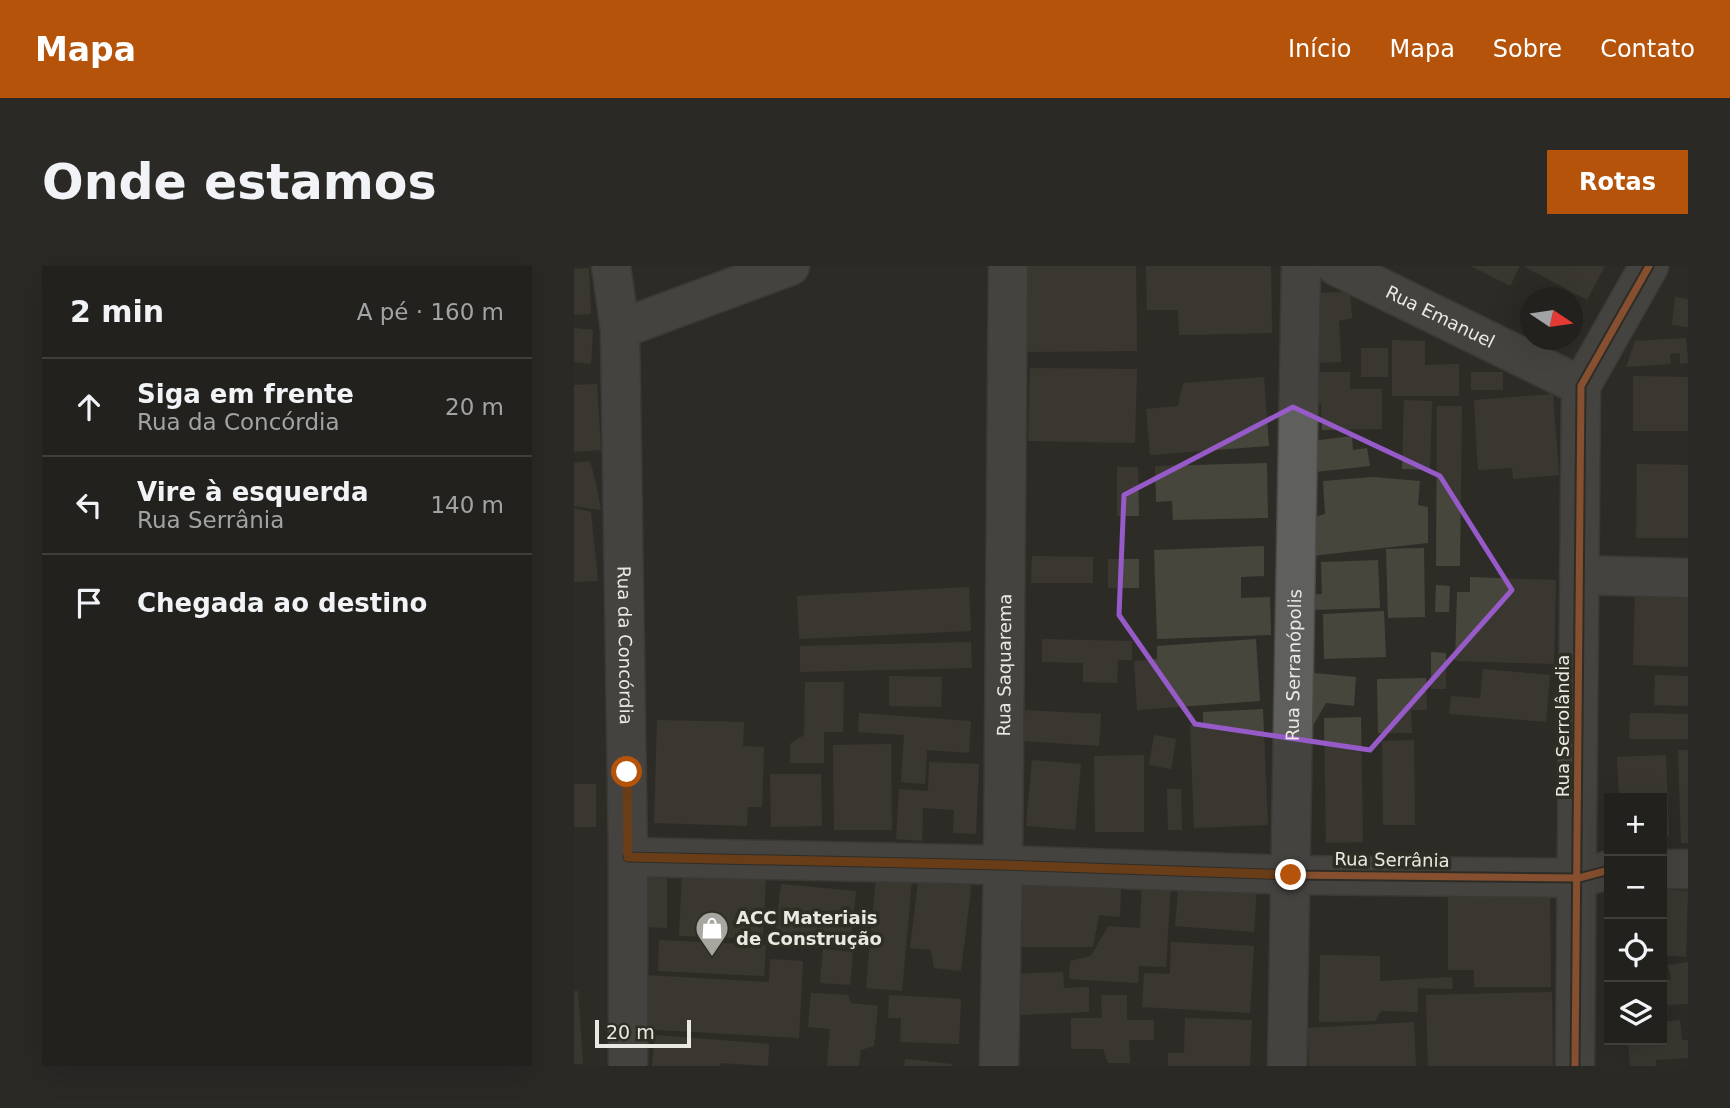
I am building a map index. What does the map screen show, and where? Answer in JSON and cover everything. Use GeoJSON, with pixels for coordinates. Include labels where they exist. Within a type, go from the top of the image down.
{"type":"FeatureCollection","features":[{"type":"Feature","properties":{"kind":"street","name":"Rua da Concórdia"},"geometry":{"type":"LineString","coordinates":[[611,266],[620,329],[628,857],[628,1066]]}},
{"type":"Feature","properties":{"kind":"street"},"geometry":{"type":"LineString","coordinates":[[620,329],[790,266]]}},
{"type":"Feature","properties":{"kind":"street","name":"Rua Saquarema"},"geometry":{"type":"LineString","coordinates":[[999,1066],[1008,266]]}},
{"type":"Feature","properties":{"kind":"street","name":"Rua Serranópolis"},"geometry":{"type":"LineString","coordinates":[[1287,1066],[1301,266]]}},
{"type":"Feature","properties":{"kind":"street","name":"Rua Emanuel"},"geometry":{"type":"LineString","coordinates":[[1336,266],[1581,386]]}},
{"type":"Feature","properties":{"kind":"street"},"geometry":{"type":"LineString","coordinates":[[1581,386],[1649,266]]}},
{"type":"Feature","properties":{"kind":"street","name":"Rua Serrolândia"},"geometry":{"type":"LineString","coordinates":[[1575,1066],[1594,874],[1579,575],[1581,386]]}},
{"type":"Feature","properties":{"kind":"street"},"geometry":{"type":"LineString","coordinates":[[1579,575],[1688,578]]}},
{"type":"Feature","properties":{"kind":"street","name":"Rua Serrânia"},"geometry":{"type":"LineString","coordinates":[[628,857],[1003,865],[1291,875],[1594,874]]}},
{"type":"Feature","properties":{"kind":"street"},"geometry":{"type":"LineString","coordinates":[[1667,869],[1688,869]]}},
{"type":"Feature","properties":{"kind":"highlighted area"},"geometry":{"type":"Polygon","coordinates":[[[1293,407],[1440,476],[1512,590],[1370,750],[1195,724],[1119,615],[1124,495],[1293,407]]]}},
{"type":"Feature","properties":{"kind":"building"},"geometry":{"type":"Polygon","coordinates":[[[1023,266],[1136,266],[1137,351],[1023,352],[1023,266]]]}},
{"type":"Feature","properties":{"kind":"building"},"geometry":{"type":"Polygon","coordinates":[[[1146,266],[1271,266],[1272,333],[1179,335],[1178,310],[1147,310],[1146,266]]]}},
{"type":"Feature","properties":{"kind":"building"},"geometry":{"type":"Polygon","coordinates":[[[1471,266],[1520,266],[1510,286],[1471,266]]]}},
{"type":"Feature","properties":{"kind":"building"},"geometry":{"type":"Polygon","coordinates":[[[1523,266],[1605,266],[1587,300],[1583,298],[1583,287],[1563,287],[1523,266]]]}},
{"type":"Feature","properties":{"kind":"building"},"geometry":{"type":"Polygon","coordinates":[[[589,268],[591,314],[574,315],[574,269],[589,268]]]}},
{"type":"Feature","properties":{"kind":"building"},"geometry":{"type":"Polygon","coordinates":[[[1350,292],[1352,318],[1339,321],[1341,362],[1316,363],[1313,293],[1350,292]]]}},
{"type":"Feature","properties":{"kind":"building"},"geometry":{"type":"Polygon","coordinates":[[[1675,297],[1688,299],[1688,327],[1672,325],[1675,297]]]}},
{"type":"Feature","properties":{"kind":"building"},"geometry":{"type":"Polygon","coordinates":[[[574,328],[593,330],[591,364],[574,362],[574,328]]]}},
{"type":"Feature","properties":{"kind":"building"},"geometry":{"type":"Polygon","coordinates":[[[1686,338],[1688,363],[1680,364],[1680,353],[1670,354],[1671,364],[1626,367],[1635,341],[1686,338]]]}},
{"type":"Feature","properties":{"kind":"building"},"geometry":{"type":"Polygon","coordinates":[[[1392,340],[1425,341],[1425,365],[1459,364],[1459,396],[1392,396],[1392,340]]]}},
{"type":"Feature","properties":{"kind":"building"},"geometry":{"type":"Polygon","coordinates":[[[1361,348],[1388,348],[1388,377],[1361,377],[1361,348]]]}},
{"type":"Feature","properties":{"kind":"building"},"geometry":{"type":"Polygon","coordinates":[[[1030,368],[1137,369],[1135,443],[1028,441],[1030,368]]]}},
{"type":"Feature","properties":{"kind":"building"},"geometry":{"type":"Polygon","coordinates":[[[1314,372],[1350,372],[1350,389],[1382,389],[1382,429],[1322,430],[1321,403],[1314,403],[1314,372]]]}},
{"type":"Feature","properties":{"kind":"building"},"geometry":{"type":"Polygon","coordinates":[[[1471,372],[1503,372],[1503,390],[1471,390],[1471,372]]]}},
{"type":"Feature","properties":{"kind":"building"},"geometry":{"type":"Polygon","coordinates":[[[1633,376],[1688,377],[1688,431],[1633,431],[1633,376]]]}},
{"type":"Feature","properties":{"kind":"building"},"geometry":{"type":"Polygon","coordinates":[[[1264,377],[1269,446],[1150,455],[1146,409],[1178,406],[1183,383],[1264,377]]]}},
{"type":"Feature","properties":{"kind":"building"},"geometry":{"type":"Polygon","coordinates":[[[597,384],[601,450],[574,452],[574,385],[597,384]]]}},
{"type":"Feature","properties":{"kind":"building"},"geometry":{"type":"Polygon","coordinates":[[[1553,394],[1559,475],[1513,479],[1512,468],[1478,470],[1474,400],[1553,394]]]}},
{"type":"Feature","properties":{"kind":"building"},"geometry":{"type":"Polygon","coordinates":[[[1404,400],[1432,401],[1430,470],[1402,469],[1404,400]]]}},
{"type":"Feature","properties":{"kind":"building"},"geometry":{"type":"Polygon","coordinates":[[[1437,406],[1462,406],[1460,566],[1436,566],[1437,406]]]}},
{"type":"Feature","properties":{"kind":"building"},"geometry":{"type":"Polygon","coordinates":[[[1352,436],[1353,450],[1367,448],[1370,466],[1316,472],[1312,441],[1352,436]]]}},
{"type":"Feature","properties":{"kind":"building"},"geometry":{"type":"Polygon","coordinates":[[[590,461],[601,510],[574,506],[574,463],[590,461]]]}},
{"type":"Feature","properties":{"kind":"building"},"geometry":{"type":"Polygon","coordinates":[[[1267,463],[1268,518],[1173,520],[1172,501],[1156,502],[1155,466],[1267,463]]]}},
{"type":"Feature","properties":{"kind":"building"},"geometry":{"type":"Polygon","coordinates":[[[1637,464],[1688,465],[1688,538],[1636,538],[1637,464]]]}},
{"type":"Feature","properties":{"kind":"building"},"geometry":{"type":"Polygon","coordinates":[[[1117,467],[1138,467],[1139,516],[1117,516],[1117,467]]]}},
{"type":"Feature","properties":{"kind":"building"},"geometry":{"type":"Polygon","coordinates":[[[1373,477],[1420,481],[1418,505],[1428,507],[1428,543],[1312,556],[1310,518],[1325,514],[1323,481],[1373,477]]]}},
{"type":"Feature","properties":{"kind":"building"},"geometry":{"type":"Polygon","coordinates":[[[574,508],[591,512],[598,581],[574,582],[574,508]]]}},
{"type":"Feature","properties":{"kind":"building"},"geometry":{"type":"Polygon","coordinates":[[[1264,546],[1264,576],[1241,577],[1241,598],[1270,597],[1271,635],[1157,639],[1154,550],[1264,546]]]}},
{"type":"Feature","properties":{"kind":"building"},"geometry":{"type":"Polygon","coordinates":[[[1424,548],[1425,617],[1388,618],[1386,549],[1424,548]]]}},
{"type":"Feature","properties":{"kind":"building"},"geometry":{"type":"Polygon","coordinates":[[[1032,556],[1093,557],[1093,583],[1031,583],[1032,556]]]}},
{"type":"Feature","properties":{"kind":"building"},"geometry":{"type":"Polygon","coordinates":[[[1108,559],[1139,559],[1139,588],[1108,588],[1108,559]]]}},
{"type":"Feature","properties":{"kind":"building"},"geometry":{"type":"Polygon","coordinates":[[[1378,560],[1380,608],[1311,610],[1310,595],[1322,594],[1321,562],[1378,560]]]}},
{"type":"Feature","properties":{"kind":"building"},"geometry":{"type":"Polygon","coordinates":[[[1470,577],[1556,580],[1554,664],[1455,661],[1457,592],[1470,592],[1470,577]]]}},
{"type":"Feature","properties":{"kind":"building"},"geometry":{"type":"Polygon","coordinates":[[[1436,585],[1450,586],[1449,612],[1435,612],[1436,585]]]}},
{"type":"Feature","properties":{"kind":"building"},"geometry":{"type":"Polygon","coordinates":[[[969,587],[971,631],[799,639],[797,596],[969,587]]]}},
{"type":"Feature","properties":{"kind":"building"},"geometry":{"type":"Polygon","coordinates":[[[1635,591],[1688,593],[1688,667],[1633,665],[1635,591]]]}},
{"type":"Feature","properties":{"kind":"building"},"geometry":{"type":"Polygon","coordinates":[[[1384,611],[1386,657],[1324,659],[1323,614],[1384,611]]]}},
{"type":"Feature","properties":{"kind":"building"},"geometry":{"type":"Polygon","coordinates":[[[1042,639],[1132,641],[1132,660],[1118,660],[1117,683],[1083,682],[1083,663],[1042,662],[1042,639]]]}},
{"type":"Feature","properties":{"kind":"building"},"geometry":{"type":"Polygon","coordinates":[[[1256,639],[1260,701],[1137,710],[1134,661],[1157,659],[1157,646],[1256,639]]]}},
{"type":"Feature","properties":{"kind":"building"},"geometry":{"type":"Polygon","coordinates":[[[971,642],[972,668],[800,672],[800,646],[971,642]]]}},
{"type":"Feature","properties":{"kind":"building"},"geometry":{"type":"Polygon","coordinates":[[[1431,652],[1446,653],[1446,689],[1431,689],[1431,652]]]}},
{"type":"Feature","properties":{"kind":"building"},"geometry":{"type":"Polygon","coordinates":[[[1483,669],[1550,675],[1546,722],[1449,714],[1451,696],[1480,698],[1483,669]]]}},
{"type":"Feature","properties":{"kind":"building"},"geometry":{"type":"Polygon","coordinates":[[[1304,672],[1356,677],[1354,706],[1326,703],[1314,724],[1300,723],[1304,672]]]}},
{"type":"Feature","properties":{"kind":"building"},"geometry":{"type":"Polygon","coordinates":[[[1655,675],[1688,676],[1688,706],[1654,705],[1655,675]]]}},
{"type":"Feature","properties":{"kind":"building"},"geometry":{"type":"Polygon","coordinates":[[[889,676],[942,677],[941,707],[889,706],[889,676]]]}},
{"type":"Feature","properties":{"kind":"building"},"geometry":{"type":"Polygon","coordinates":[[[1426,678],[1427,710],[1411,710],[1412,733],[1378,733],[1377,679],[1426,678]]]}},
{"type":"Feature","properties":{"kind":"building"},"geometry":{"type":"Polygon","coordinates":[[[805,682],[844,682],[843,732],[824,732],[824,763],[790,763],[790,744],[804,735],[805,682]]]}},
{"type":"Feature","properties":{"kind":"building"},"geometry":{"type":"Polygon","coordinates":[[[1263,709],[1268,825],[1194,828],[1190,725],[1203,724],[1203,712],[1263,709]]]}},
{"type":"Feature","properties":{"kind":"building"},"geometry":{"type":"Polygon","coordinates":[[[1025,710],[1101,714],[1099,746],[1023,741],[1025,710]]]}},
{"type":"Feature","properties":{"kind":"building"},"geometry":{"type":"Polygon","coordinates":[[[859,713],[971,721],[969,753],[927,750],[925,784],[901,782],[904,735],[858,732],[859,713]]]}},
{"type":"Feature","properties":{"kind":"building"},"geometry":{"type":"Polygon","coordinates":[[[1630,713],[1688,714],[1688,739],[1629,739],[1630,713]]]}},
{"type":"Feature","properties":{"kind":"building"},"geometry":{"type":"Polygon","coordinates":[[[1361,717],[1363,842],[1326,843],[1324,718],[1361,717]]]}},
{"type":"Feature","properties":{"kind":"building"},"geometry":{"type":"Polygon","coordinates":[[[657,720],[744,722],[743,746],[764,747],[762,807],[748,807],[747,826],[654,823],[657,720]]]}},
{"type":"Feature","properties":{"kind":"building"},"geometry":{"type":"Polygon","coordinates":[[[1154,735],[1176,739],[1171,769],[1149,765],[1154,735]]]}},
{"type":"Feature","properties":{"kind":"building"},"geometry":{"type":"Polygon","coordinates":[[[1414,740],[1415,825],[1383,825],[1382,741],[1414,740]]]}},
{"type":"Feature","properties":{"kind":"building"},"geometry":{"type":"Polygon","coordinates":[[[891,744],[892,830],[834,830],[833,745],[891,744]]]}},
{"type":"Feature","properties":{"kind":"building"},"geometry":{"type":"Polygon","coordinates":[[[1678,750],[1688,750],[1688,843],[1681,843],[1678,750]]]}},
{"type":"Feature","properties":{"kind":"building"},"geometry":{"type":"Polygon","coordinates":[[[1144,755],[1144,832],[1095,832],[1094,756],[1144,755]]]}},
{"type":"Feature","properties":{"kind":"building"},"geometry":{"type":"Polygon","coordinates":[[[1666,755],[1669,836],[1667,793],[1619,793],[1617,757],[1666,755]]]}},
{"type":"Feature","properties":{"kind":"building"},"geometry":{"type":"Polygon","coordinates":[[[1032,760],[1081,764],[1075,830],[1026,826],[1032,760]]]}},
{"type":"Feature","properties":{"kind":"building"},"geometry":{"type":"Polygon","coordinates":[[[929,762],[979,764],[976,834],[953,833],[954,810],[923,808],[922,841],[896,839],[899,789],[928,791],[929,762]]]}},
{"type":"Feature","properties":{"kind":"building"},"geometry":{"type":"Polygon","coordinates":[[[770,774],[821,774],[822,826],[771,827],[770,774]]]}},
{"type":"Feature","properties":{"kind":"building"},"geometry":{"type":"Polygon","coordinates":[[[574,784],[596,784],[596,827],[574,827],[574,784]]]}},
{"type":"Feature","properties":{"kind":"building"},"geometry":{"type":"Polygon","coordinates":[[[1167,789],[1181,789],[1182,830],[1168,830],[1167,789]]]}},
{"type":"Feature","properties":{"kind":"building"},"geometry":{"type":"Polygon","coordinates":[[[648,871],[667,871],[667,928],[647,927],[648,871]]]}},
{"type":"Feature","properties":{"kind":"building"},"geometry":{"type":"Polygon","coordinates":[[[682,872],[766,875],[763,939],[679,936],[682,872]]]}},
{"type":"Feature","properties":{"kind":"building"},"geometry":{"type":"Polygon","coordinates":[[[919,874],[972,880],[961,971],[934,968],[931,950],[910,948],[919,874]]]}},
{"type":"Feature","properties":{"kind":"building"},"geometry":{"type":"Polygon","coordinates":[[[876,877],[912,880],[902,991],[866,988],[876,877]]]}},
{"type":"Feature","properties":{"kind":"building"},"geometry":{"type":"Polygon","coordinates":[[[1019,881],[1121,888],[1120,917],[1099,915],[1093,947],[1015,947],[1019,881]]]}},
{"type":"Feature","properties":{"kind":"building"},"geometry":{"type":"Polygon","coordinates":[[[1142,881],[1171,883],[1166,967],[1139,966],[1138,983],[1069,979],[1070,961],[1091,956],[1108,926],[1140,928],[1142,881]]]}},
{"type":"Feature","properties":{"kind":"building"},"geometry":{"type":"Polygon","coordinates":[[[1179,881],[1257,886],[1254,932],[1175,926],[1179,881]]]}},
{"type":"Feature","properties":{"kind":"building"},"geometry":{"type":"Polygon","coordinates":[[[781,884],[856,891],[851,939],[819,936],[818,948],[774,943],[781,884]]]}},
{"type":"Feature","properties":{"kind":"building"},"geometry":{"type":"Polygon","coordinates":[[[1667,889],[1688,891],[1686,957],[1667,955],[1667,889]]]}},
{"type":"Feature","properties":{"kind":"building"},"geometry":{"type":"Polygon","coordinates":[[[1448,895],[1550,895],[1551,987],[1474,987],[1474,970],[1448,970],[1448,895]]]}},
{"type":"Feature","properties":{"kind":"building","name":"ACC Materiais de Construção"},"geometry":{"type":"Polygon","coordinates":[[[659,940],[766,945],[764,976],[658,971],[659,940]]]}},
{"type":"Feature","properties":{"kind":"building"},"geometry":{"type":"Polygon","coordinates":[[[1171,942],[1254,946],[1250,1013],[1142,1007],[1144,973],[1170,974],[1171,942]]]}},
{"type":"Feature","properties":{"kind":"building"},"geometry":{"type":"Polygon","coordinates":[[[823,949],[853,952],[850,985],[820,983],[823,949]]]}},
{"type":"Feature","properties":{"kind":"building"},"geometry":{"type":"Polygon","coordinates":[[[1320,955],[1380,956],[1380,981],[1452,977],[1453,989],[1418,988],[1418,1012],[1381,1011],[1375,1021],[1319,1022],[1320,955]]]}},
{"type":"Feature","properties":{"kind":"building"},"geometry":{"type":"Polygon","coordinates":[[[770,959],[803,961],[799,1038],[642,1029],[645,975],[769,982],[770,959]]]}},
{"type":"Feature","properties":{"kind":"building"},"geometry":{"type":"Polygon","coordinates":[[[1688,962],[1688,1004],[1667,1005],[1667,980],[1671,979],[1668,965],[1688,962]]]}},
{"type":"Feature","properties":{"kind":"building"},"geometry":{"type":"Polygon","coordinates":[[[1063,972],[1064,988],[1089,987],[1089,1012],[1015,1015],[1007,974],[1063,972]]]}},
{"type":"Feature","properties":{"kind":"building"},"geometry":{"type":"Polygon","coordinates":[[[574,991],[578,991],[583,1064],[574,1064],[574,991]]]}},
{"type":"Feature","properties":{"kind":"building"},"geometry":{"type":"Polygon","coordinates":[[[1552,992],[1553,1066],[1428,1066],[1426,995],[1552,992]]]}},
{"type":"Feature","properties":{"kind":"building"},"geometry":{"type":"Polygon","coordinates":[[[811,993],[848,995],[851,1003],[878,1006],[874,1046],[861,1050],[859,1066],[827,1066],[830,1029],[808,1027],[811,993]]]}},
{"type":"Feature","properties":{"kind":"building"},"geometry":{"type":"Polygon","coordinates":[[[889,995],[961,999],[959,1044],[900,1042],[901,1018],[888,1018],[889,995]]]}},
{"type":"Feature","properties":{"kind":"building"},"geometry":{"type":"Polygon","coordinates":[[[1101,995],[1127,995],[1127,1020],[1154,1020],[1154,1040],[1129,1040],[1130,1063],[1108,1063],[1103,1049],[1071,1049],[1071,1018],[1102,1018],[1101,995]]]}},
{"type":"Feature","properties":{"kind":"building"},"geometry":{"type":"Polygon","coordinates":[[[1185,1018],[1252,1020],[1250,1066],[1168,1066],[1168,1053],[1184,1053],[1185,1018]]]}},
{"type":"Feature","properties":{"kind":"building"},"geometry":{"type":"Polygon","coordinates":[[[1680,1020],[1682,1040],[1688,1040],[1688,1058],[1656,1060],[1656,1066],[1630,1066],[1628,1045],[1667,1045],[1667,1021],[1680,1020]]]}},
{"type":"Feature","properties":{"kind":"building"},"geometry":{"type":"Polygon","coordinates":[[[1414,1022],[1416,1066],[1309,1066],[1307,1028],[1414,1022]]]}},
{"type":"Feature","properties":{"kind":"building"},"geometry":{"type":"Polygon","coordinates":[[[655,1035],[769,1044],[768,1066],[720,1063],[720,1066],[652,1066],[655,1035]]]}},
{"type":"Feature","properties":{"kind":"building"},"geometry":{"type":"Polygon","coordinates":[[[905,1059],[952,1064],[952,1066],[904,1066],[905,1059]]]}},
{"type":"Feature","properties":{"kind":"cycle path"},"geometry":{"type":"LineString","coordinates":[[1575,1066],[1581,386],[1649,266]]}},
{"type":"Feature","properties":{"kind":"cycle path"},"geometry":{"type":"LineString","coordinates":[[628,857],[1003,865],[1291,875],[1579,878],[1604,871]]}},
{"type":"Feature","properties":{"kind":"place","name":"ACC Materiais de Construção"},"geometry":{"type":"Point","coordinates":[712,958]}},
{"type":"Feature","properties":{"kind":"route"},"geometry":{"type":"LineString","coordinates":[[627,772],[628,857],[1003,865],[1291,875]]}}]}
